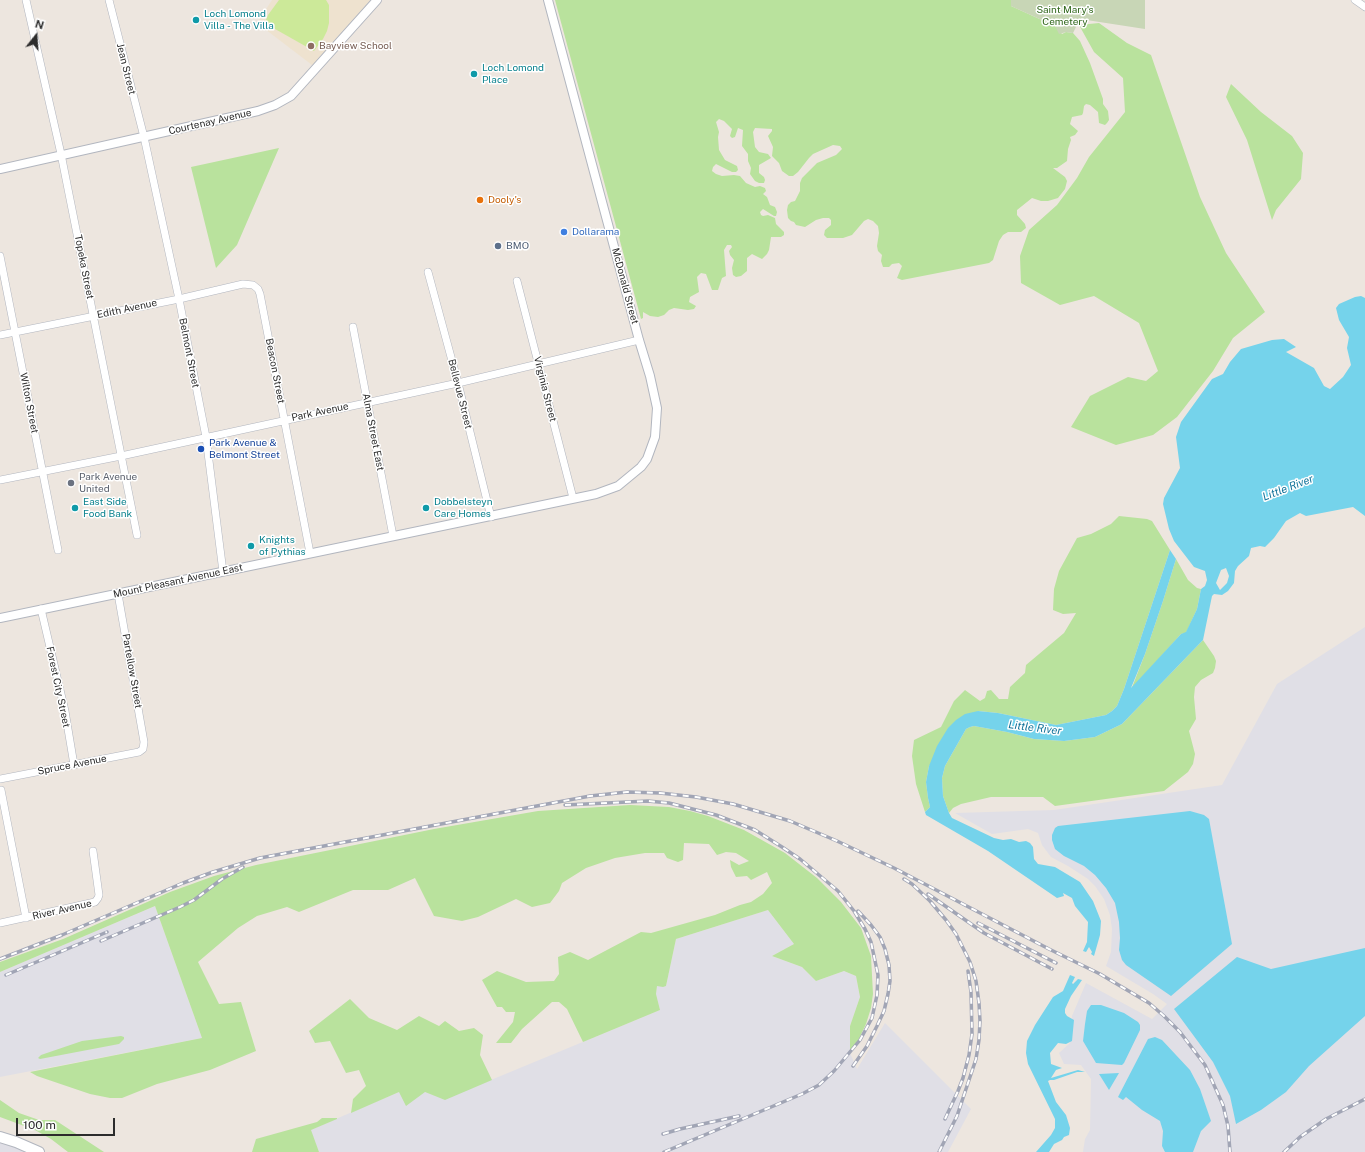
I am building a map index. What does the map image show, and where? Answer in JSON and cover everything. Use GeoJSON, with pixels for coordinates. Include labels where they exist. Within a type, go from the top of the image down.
{"type":"FeatureCollection","features":[{"type":"Feature","properties":{"kind":"main road"},"geometry":{"type":"LineString","coordinates":[[0,1137],[39,1152]]}},
{"type":"Feature","properties":{"kind":"street","name":"Topeka Street"},"geometry":{"type":"LineString","coordinates":[[26,0],[61,154],[137,536]]}},
{"type":"Feature","properties":{"kind":"street","name":"Jean Street"},"geometry":{"type":"LineString","coordinates":[[109,0],[144,137]]}},
{"type":"Feature","properties":{"kind":"street","name":"Courtenay Avenue"},"geometry":{"type":"LineString","coordinates":[[0,169],[61,154],[258,111],[283,102],[291,96],[377,0]]}},
{"type":"Feature","properties":{"kind":"street","name":"McDonald Street"},"geometry":{"type":"LineString","coordinates":[[548,0],[639,340],[652,383],[657,408],[658,417],[652,448],[647,459],[633,475]]}},
{"type":"Feature","properties":{"kind":"street"},"geometry":{"type":"LineString","coordinates":[[1355,0],[1365,7]]}},
{"type":"Feature","properties":{"kind":"street","name":"Belmont Street"},"geometry":{"type":"LineString","coordinates":[[144,137],[179,299],[206,437],[223,572]]}},
{"type":"Feature","properties":{"kind":"street","name":"Wilton Street"},"geometry":{"type":"LineString","coordinates":[[0,256],[58,550]]}},
{"type":"Feature","properties":{"kind":"street","name":"Bellevue Street"},"geometry":{"type":"LineString","coordinates":[[428,272],[458,383],[491,517]]}},
{"type":"Feature","properties":{"kind":"street","name":"Virginia Street"},"geometry":{"type":"LineString","coordinates":[[517,281],[573,498]]}},
{"type":"Feature","properties":{"kind":"street","name":"Edith Avenue"},"geometry":{"type":"LineString","coordinates":[[0,335],[179,299],[243,284],[253,285]]}},
{"type":"Feature","properties":{"kind":"street","name":"Beacon Street"},"geometry":{"type":"LineString","coordinates":[[253,285],[258,289],[260,294],[310,553]]}},
{"type":"Feature","properties":{"kind":"street","name":"Alma Street East"},"geometry":{"type":"LineString","coordinates":[[353,327],[393,536]]}},
{"type":"Feature","properties":{"kind":"street","name":"Park Avenue"},"geometry":{"type":"LineString","coordinates":[[0,480],[121,456],[458,383],[539,365],[639,340]]}},
{"type":"Feature","properties":{"kind":"street","name":"Mount Pleasant Avenue East"},"geometry":{"type":"LineString","coordinates":[[0,618],[596,494],[618,486],[633,475]]}},
{"type":"Feature","properties":{"kind":"street","name":"Partellow Street"},"geometry":{"type":"LineString","coordinates":[[118,594],[144,742],[143,749]]}},
{"type":"Feature","properties":{"kind":"street","name":"Forest City Street"},"geometry":{"type":"LineString","coordinates":[[41,610],[65,711],[74,765]]}},
{"type":"Feature","properties":{"kind":"street","name":"Spruce Avenue"},"geometry":{"type":"LineString","coordinates":[[0,779],[139,752],[143,749]]}},
{"type":"Feature","properties":{"kind":"street"},"geometry":{"type":"LineString","coordinates":[[1,790],[26,918]]}},
{"type":"Feature","properties":{"kind":"street","name":"River Avenue"},"geometry":{"type":"LineString","coordinates":[[0,923],[97,901],[99,895],[93,851]]}},
{"type":"Feature","properties":{"kind":"shaded area","name":"Bayview School"},"geometry":{"type":"Polygon","coordinates":[[[272,0],[377,0],[316,68],[257,23],[272,0]]]}},
{"type":"Feature","properties":{"kind":"shaded area"},"geometry":{"type":"Polygon","coordinates":[[[1365,627],[1365,1152],[1083,1152],[1085,1139],[1090,1130],[1091,1079],[1081,1065],[1064,1064],[1059,1053],[1070,1043],[1072,1016],[1086,983],[1152,1019],[1167,1004],[1106,966],[1111,952],[1112,929],[1110,915],[1104,899],[1088,879],[1051,857],[1042,845],[1038,833],[1028,829],[992,834],[955,813],[1054,810],[1222,785],[1277,684],[1365,627]]]}},
{"type":"Feature","properties":{"kind":"shaded area"},"geometry":{"type":"Polygon","coordinates":[[[155,906],[202,1038],[0,1077],[0,972],[155,906]]]}},
{"type":"Feature","properties":{"kind":"shaded area"},"geometry":{"type":"Polygon","coordinates":[[[768,910],[794,944],[772,956],[802,967],[816,981],[844,971],[856,976],[860,997],[850,1026],[850,1053],[857,1069],[885,1023],[971,1109],[948,1152],[319,1152],[310,1130],[399,1092],[425,1092],[445,1099],[660,1010],[656,994],[657,985],[666,986],[676,939],[768,910]]]}},
{"type":"Feature","properties":{"kind":"shaded area"},"geometry":{"type":"Polygon","coordinates":[[[0,1138],[26,1152],[0,1152],[0,1138]]]}},
{"type":"Feature","properties":{"kind":"green space"},"geometry":{"type":"Polygon","coordinates":[[[279,0],[326,0],[329,5],[329,23],[323,39],[314,51],[268,25],[266,20],[268,15],[279,0]]]}},
{"type":"Feature","properties":{"kind":"green space"},"geometry":{"type":"Polygon","coordinates":[[[555,0],[1011,0],[1011,6],[1055,26],[1062,34],[1066,32],[1073,33],[1080,41],[1090,63],[1103,99],[1103,104],[1108,111],[1109,120],[1105,125],[1099,123],[1098,112],[1090,105],[1086,104],[1082,115],[1072,117],[1070,124],[1078,131],[1075,135],[1070,137],[1071,140],[1068,149],[1067,161],[1057,168],[1053,168],[1065,177],[1067,181],[1065,189],[1058,198],[1048,201],[1041,201],[1032,198],[1017,210],[1017,215],[1025,224],[1026,228],[1021,232],[1008,232],[1003,235],[999,241],[993,260],[989,263],[902,280],[897,278],[902,266],[899,263],[892,264],[889,267],[883,267],[881,261],[882,255],[878,251],[877,246],[879,233],[878,226],[873,221],[868,219],[864,221],[852,235],[843,238],[827,238],[824,235],[825,230],[831,225],[831,220],[829,218],[816,220],[805,227],[796,225],[788,218],[788,205],[795,201],[800,191],[800,183],[802,178],[817,163],[836,155],[842,149],[840,146],[833,145],[813,154],[798,172],[793,176],[789,176],[782,171],[779,163],[772,156],[773,147],[768,136],[772,129],[755,128],[753,132],[755,147],[759,152],[768,154],[771,158],[759,165],[759,173],[765,180],[764,183],[759,183],[755,181],[750,174],[751,168],[748,161],[748,154],[742,146],[743,130],[738,128],[735,137],[732,138],[730,136],[732,129],[724,121],[719,119],[716,122],[719,132],[719,150],[725,160],[737,166],[738,170],[736,172],[732,172],[716,164],[712,171],[722,176],[740,176],[746,183],[755,187],[760,186],[765,188],[766,191],[763,194],[767,197],[770,205],[775,207],[777,212],[776,216],[774,216],[763,209],[760,212],[761,215],[768,215],[775,218],[776,224],[784,232],[784,235],[781,237],[771,237],[769,250],[762,259],[752,254],[747,258],[747,271],[741,276],[736,277],[733,275],[732,268],[734,260],[729,251],[732,247],[731,245],[727,245],[724,250],[726,276],[722,278],[718,290],[712,290],[706,274],[701,273],[697,277],[699,292],[690,297],[689,302],[696,306],[694,309],[688,310],[674,308],[658,317],[650,316],[643,312],[643,318],[641,319],[555,0]]]}},
{"type":"Feature","properties":{"kind":"green space","name":"Saint Mary's Cemetery"},"geometry":{"type":"Polygon","coordinates":[[[1011,0],[1145,0],[1145,29],[1080,19],[1073,33],[1066,32],[1059,34],[1055,26],[1011,6],[1011,0]]]}},
{"type":"Feature","properties":{"kind":"green space"},"geometry":{"type":"Polygon","coordinates":[[[1099,23],[1127,43],[1151,55],[1200,197],[1226,253],[1265,312],[1233,338],[1213,371],[1177,417],[1153,435],[1116,445],[1071,427],[1090,396],[1128,377],[1146,381],[1158,371],[1139,323],[1094,296],[1060,305],[1021,283],[1020,256],[1029,230],[1057,205],[1077,178],[1089,157],[1125,112],[1123,78],[1094,52],[1079,25],[1099,23]]]}},
{"type":"Feature","properties":{"kind":"green space"},"geometry":{"type":"Polygon","coordinates":[[[1231,84],[1261,112],[1292,136],[1303,153],[1301,179],[1276,210],[1272,220],[1247,140],[1226,97],[1231,84]]]}},
{"type":"Feature","properties":{"kind":"green space"},"geometry":{"type":"Polygon","coordinates":[[[279,148],[237,245],[216,268],[191,167],[279,148]]]}},
{"type":"Feature","properties":{"kind":"green space"},"geometry":{"type":"Polygon","coordinates":[[[1119,516],[1147,519],[1152,521],[1170,550],[1117,706],[1106,715],[1056,725],[998,713],[978,711],[929,766],[926,782],[930,807],[925,812],[916,784],[912,756],[914,740],[941,727],[954,701],[965,690],[980,701],[985,698],[987,691],[991,690],[999,699],[1008,699],[1010,687],[1025,673],[1026,665],[1064,633],[1076,613],[1063,614],[1053,610],[1054,589],[1059,571],[1077,538],[1091,534],[1111,524],[1119,516]]]}},
{"type":"Feature","properties":{"kind":"green space"},"geometry":{"type":"Polygon","coordinates":[[[1176,559],[1188,580],[1197,588],[1201,589],[1197,609],[1186,633],[1181,634],[1131,690],[1145,654],[1176,559]]]}},
{"type":"Feature","properties":{"kind":"green space"},"geometry":{"type":"Polygon","coordinates":[[[1203,640],[1216,661],[1213,673],[1201,680],[1195,687],[1194,697],[1196,719],[1189,731],[1195,754],[1193,764],[1188,772],[1164,791],[1055,806],[1043,797],[991,797],[961,804],[953,808],[949,813],[943,796],[942,778],[945,766],[966,729],[974,726],[1034,739],[1064,741],[1095,737],[1122,724],[1203,640]]]}},
{"type":"Feature","properties":{"kind":"green space"},"geometry":{"type":"Polygon","coordinates":[[[630,805],[669,807],[690,811],[708,816],[744,830],[785,853],[817,878],[841,902],[861,928],[871,956],[873,994],[871,1008],[866,1024],[855,1047],[850,1053],[850,1026],[860,997],[856,976],[844,971],[816,981],[802,967],[772,956],[794,944],[768,910],[676,939],[666,986],[657,986],[656,994],[660,1010],[583,1042],[567,1009],[559,1002],[552,1002],[522,1029],[511,1043],[496,1043],[513,1022],[515,1012],[506,1012],[502,1007],[497,1007],[482,980],[497,971],[526,982],[554,981],[559,974],[558,957],[570,952],[588,960],[641,932],[651,933],[715,915],[751,902],[763,894],[772,883],[767,872],[751,880],[747,876],[736,877],[731,867],[730,860],[739,865],[749,861],[736,853],[726,852],[717,855],[709,844],[684,843],[683,860],[678,862],[667,858],[664,853],[645,853],[615,858],[586,868],[562,883],[559,891],[550,903],[532,907],[516,899],[478,917],[462,921],[434,916],[415,878],[388,890],[353,890],[299,912],[287,907],[257,916],[238,928],[198,962],[219,1004],[241,1002],[256,1051],[210,1070],[157,1084],[122,1098],[110,1098],[90,1094],[37,1076],[30,1072],[202,1038],[155,906],[0,972],[0,962],[63,939],[170,892],[214,876],[256,865],[434,829],[538,811],[630,805]]]}},
{"type":"Feature","properties":{"kind":"green space"},"geometry":{"type":"Polygon","coordinates":[[[350,999],[369,1018],[397,1030],[419,1016],[439,1026],[445,1021],[459,1031],[474,1028],[483,1035],[480,1055],[492,1080],[445,1100],[425,1092],[406,1106],[399,1092],[351,1113],[353,1099],[366,1086],[359,1070],[346,1073],[330,1041],[315,1043],[309,1031],[350,999]]]}},
{"type":"Feature","properties":{"kind":"green space"},"geometry":{"type":"Polygon","coordinates":[[[121,1036],[124,1037],[124,1039],[119,1044],[40,1059],[38,1058],[41,1055],[82,1041],[121,1036]]]}},
{"type":"Feature","properties":{"kind":"green space"},"geometry":{"type":"Polygon","coordinates":[[[0,1100],[19,1113],[39,1120],[55,1120],[104,1152],[68,1152],[51,1139],[35,1130],[0,1117],[0,1100]]]}},
{"type":"Feature","properties":{"kind":"green space"},"geometry":{"type":"Polygon","coordinates":[[[322,1118],[337,1119],[311,1130],[319,1152],[252,1152],[256,1139],[317,1122],[322,1118]]]}},
{"type":"Feature","properties":{"kind":"water","name":"Little River"},"geometry":{"type":"Polygon","coordinates":[[[1361,296],[1365,298],[1365,516],[1353,507],[1306,516],[1300,513],[1286,521],[1274,538],[1265,547],[1260,546],[1251,548],[1249,556],[1238,566],[1235,571],[1234,583],[1228,591],[1222,595],[1214,594],[1212,596],[1203,640],[1122,724],[1095,737],[1064,741],[1034,739],[974,726],[966,729],[945,766],[942,778],[943,796],[952,818],[994,838],[1003,840],[1011,839],[1019,842],[1026,841],[1030,843],[1033,847],[1034,859],[1038,864],[1055,867],[1080,882],[1093,901],[1101,921],[1100,935],[1094,956],[1091,954],[1092,952],[1089,947],[1086,952],[1083,951],[1087,942],[1088,922],[1075,906],[1072,898],[1063,893],[1064,896],[1057,898],[988,851],[926,815],[925,812],[930,807],[926,782],[929,766],[937,746],[948,728],[965,714],[978,711],[998,713],[1056,725],[1106,715],[1112,711],[1117,706],[1124,689],[1170,550],[1176,559],[1145,654],[1131,688],[1181,634],[1186,632],[1197,609],[1201,589],[1205,586],[1207,580],[1205,571],[1194,567],[1174,541],[1169,529],[1163,504],[1164,498],[1180,468],[1176,437],[1181,422],[1212,379],[1223,374],[1230,362],[1241,349],[1272,340],[1284,339],[1296,347],[1286,352],[1314,368],[1324,386],[1330,389],[1343,377],[1351,365],[1347,348],[1349,337],[1339,320],[1336,308],[1339,304],[1361,296]],[[1226,568],[1221,570],[1216,583],[1220,590],[1227,583],[1229,576],[1226,568]]]}},
{"type":"Feature","properties":{"kind":"water"},"geometry":{"type":"Polygon","coordinates":[[[1190,811],[1204,815],[1209,819],[1232,944],[1171,996],[1126,965],[1122,960],[1119,950],[1119,922],[1115,903],[1106,888],[1095,875],[1084,866],[1064,856],[1055,849],[1052,835],[1055,828],[1058,826],[1190,811]]]}},
{"type":"Feature","properties":{"kind":"water"},"geometry":{"type":"Polygon","coordinates":[[[1365,948],[1365,1016],[1309,1066],[1286,1092],[1261,1110],[1236,1124],[1230,1096],[1213,1062],[1174,1009],[1237,957],[1271,969],[1365,948]]]}},
{"type":"Feature","properties":{"kind":"water"},"geometry":{"type":"Polygon","coordinates":[[[1070,975],[1075,977],[1072,983],[1073,984],[1078,979],[1082,980],[1071,996],[1065,1009],[1067,1016],[1074,1020],[1072,1041],[1066,1044],[1058,1043],[1050,1053],[1051,1064],[1062,1068],[1056,1070],[1051,1078],[1078,1070],[1085,1072],[1077,1072],[1048,1081],[1056,1102],[1066,1115],[1070,1128],[1069,1135],[1054,1144],[1049,1152],[1036,1152],[1051,1135],[1055,1128],[1055,1119],[1028,1064],[1026,1053],[1027,1041],[1035,1025],[1053,997],[1063,991],[1070,975]]]}},
{"type":"Feature","properties":{"kind":"water"},"geometry":{"type":"Polygon","coordinates":[[[1091,1005],[1101,1005],[1124,1013],[1140,1025],[1140,1030],[1122,1065],[1096,1063],[1083,1041],[1087,1011],[1091,1005]]]}},
{"type":"Feature","properties":{"kind":"water"},"geometry":{"type":"Polygon","coordinates":[[[1155,1037],[1162,1040],[1190,1070],[1200,1089],[1211,1121],[1201,1131],[1193,1152],[1165,1152],[1162,1146],[1163,1131],[1160,1121],[1142,1110],[1126,1097],[1123,1100],[1118,1097],[1148,1039],[1155,1037]]]}},
{"type":"Feature","properties":{"kind":"water"},"geometry":{"type":"Polygon","coordinates":[[[1119,1073],[1109,1090],[1099,1074],[1119,1073]]]}},
{"type":"Feature","properties":{"kind":"railway"},"geometry":{"type":"LineString","coordinates":[[0,959],[62,935],[183,883],[260,858],[590,796],[627,792],[660,793],[696,797],[733,804],[790,821],[837,841],[894,868],[1100,974],[1149,1003],[1180,1032],[1205,1065],[1223,1105],[1228,1126],[1230,1152]]}},
{"type":"Feature","properties":{"kind":"railway"},"geometry":{"type":"LineString","coordinates":[[565,805],[648,801],[669,803],[716,815],[755,830],[800,859],[838,891],[854,911],[871,942],[878,975],[877,995],[872,1018],[860,1040],[834,1071],[819,1085],[802,1094],[664,1152]]}},
{"type":"Feature","properties":{"kind":"railway"},"geometry":{"type":"LineString","coordinates":[[101,941],[194,900],[222,879],[243,867]]}},
{"type":"Feature","properties":{"kind":"railway"},"geometry":{"type":"LineString","coordinates":[[904,879],[912,884],[930,901],[956,934],[970,962],[976,981],[979,1003],[979,1040],[976,1059],[957,1116],[939,1152]]}},
{"type":"Feature","properties":{"kind":"railway"},"geometry":{"type":"LineString","coordinates":[[928,894],[984,933],[1052,969]]}},
{"type":"Feature","properties":{"kind":"railway"},"geometry":{"type":"LineString","coordinates":[[853,1066],[867,1046],[884,1011],[890,981],[889,965],[880,937],[858,911]]}},
{"type":"Feature","properties":{"kind":"railway"},"geometry":{"type":"LineString","coordinates":[[978,923],[1056,963]]}},
{"type":"Feature","properties":{"kind":"railway"},"geometry":{"type":"LineString","coordinates":[[6,975],[107,932]]}},
{"type":"Feature","properties":{"kind":"railway"},"geometry":{"type":"LineString","coordinates":[[945,1119],[963,1078],[969,1055],[972,1034],[971,992],[968,971]]}},
{"type":"Feature","properties":{"kind":"railway"},"geometry":{"type":"LineString","coordinates":[[1284,1152],[1300,1137],[1326,1119],[1365,1099]]}},
{"type":"Feature","properties":{"kind":"railway"},"geometry":{"type":"LineString","coordinates":[[663,1134],[739,1116]]}},
{"type":"Feature","properties":{"kind":"place","name":"Loch Lomond Villa - The Villa"},"geometry":{"type":"Point","coordinates":[196,20]}},
{"type":"Feature","properties":{"kind":"place","name":"Bayview School"},"geometry":{"type":"Point","coordinates":[311,46]}},
{"type":"Feature","properties":{"kind":"place","name":"Loch Lomond Place"},"geometry":{"type":"Point","coordinates":[474,74]}},
{"type":"Feature","properties":{"kind":"place","name":"Dooly's"},"geometry":{"type":"Point","coordinates":[480,200]}},
{"type":"Feature","properties":{"kind":"place","name":"Dollarama"},"geometry":{"type":"Point","coordinates":[564,232]}},
{"type":"Feature","properties":{"kind":"place","name":"BMO"},"geometry":{"type":"Point","coordinates":[498,246]}},
{"type":"Feature","properties":{"kind":"place","name":"Park Avenue & Belmont Street"},"geometry":{"type":"Point","coordinates":[201,449]}},
{"type":"Feature","properties":{"kind":"place","name":"Park Avenue United"},"geometry":{"type":"Point","coordinates":[71,483]}},
{"type":"Feature","properties":{"kind":"place","name":"East Side Food Bank"},"geometry":{"type":"Point","coordinates":[75,508]}},
{"type":"Feature","properties":{"kind":"place","name":"Dobbelsteyn Care Homes"},"geometry":{"type":"Point","coordinates":[426,508]}},
{"type":"Feature","properties":{"kind":"place","name":"Knights of Pythias"},"geometry":{"type":"Point","coordinates":[251,546]}}]}
